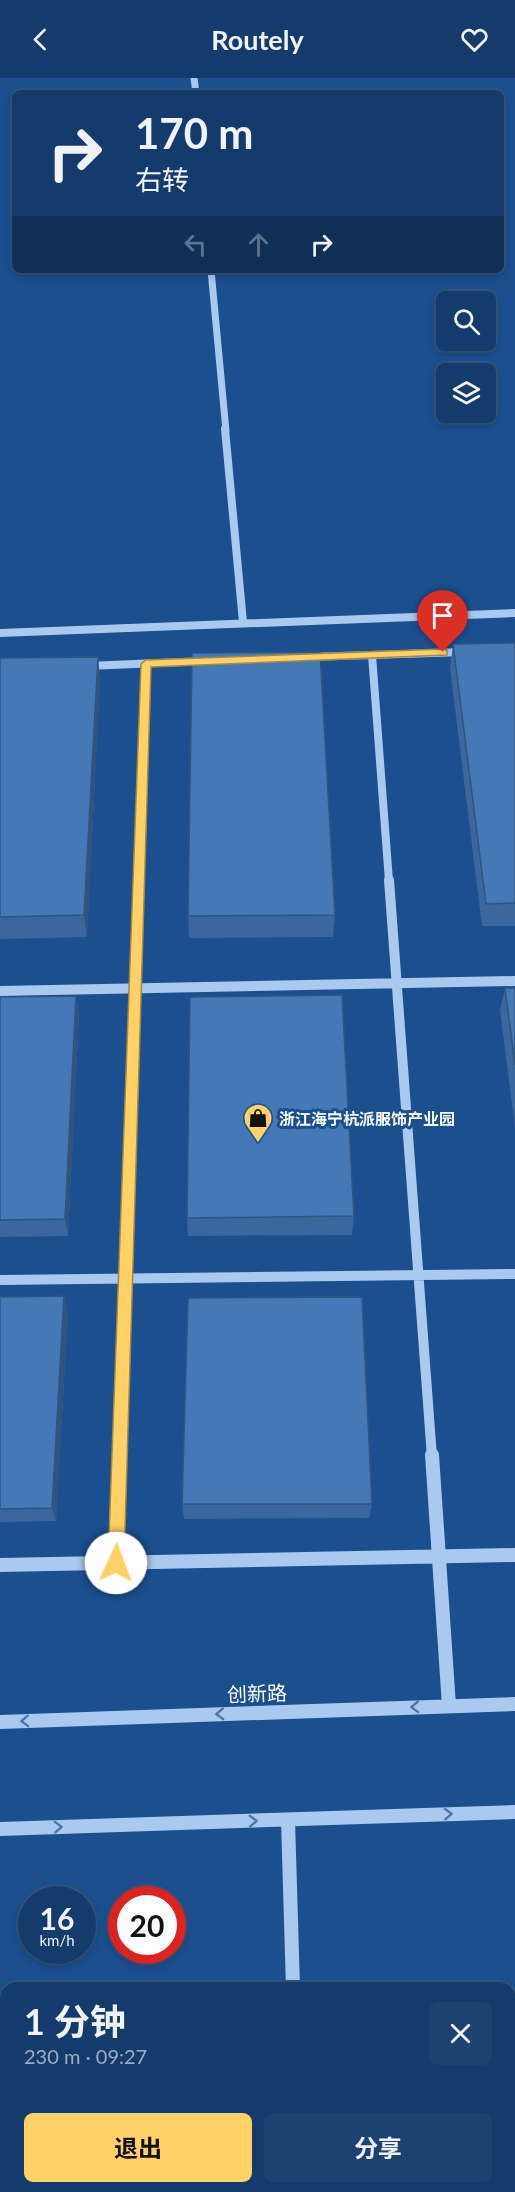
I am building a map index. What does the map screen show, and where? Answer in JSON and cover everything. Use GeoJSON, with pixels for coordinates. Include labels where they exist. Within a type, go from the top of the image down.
{"type":"FeatureCollection","features":[{"type":"Feature","properties":{"kind":"street"},"geometry":{"type":"LineString","coordinates":[[212,273],[243,622]]}},
{"type":"Feature","properties":{"kind":"street"},"geometry":{"type":"LineString","coordinates":[[0,633],[515,613]]}},
{"type":"Feature","properties":{"kind":"street"},"geometry":{"type":"LineString","coordinates":[[300,658],[479,651]]}},
{"type":"Feature","properties":{"kind":"street"},"geometry":{"type":"LineString","coordinates":[[372,655],[440,1557],[449,1706]]}},
{"type":"Feature","properties":{"kind":"street"},"geometry":{"type":"LineString","coordinates":[[79,666],[217,661]]}},
{"type":"Feature","properties":{"kind":"street"},"geometry":{"type":"LineString","coordinates":[[116,1563],[146,664]]}},
{"type":"Feature","properties":{"kind":"street"},"geometry":{"type":"LineString","coordinates":[[0,991],[515,981]]}},
{"type":"Feature","properties":{"kind":"street"},"geometry":{"type":"LineString","coordinates":[[0,1280],[515,1274]]}},
{"type":"Feature","properties":{"kind":"street"},"geometry":{"type":"LineString","coordinates":[[0,1565],[515,1555]]}},
{"type":"Feature","properties":{"kind":"street","name":"创新路"},"geometry":{"type":"LineString","coordinates":[[0,1722],[515,1704]]}},
{"type":"Feature","properties":{"kind":"street"},"geometry":{"type":"LineString","coordinates":[[0,1829],[515,1812]]}},
{"type":"Feature","properties":{"kind":"street"},"geometry":{"type":"LineString","coordinates":[[288,1820],[293,1982]]}},
{"type":"Feature","properties":{"kind":"building"},"geometry":{"type":"Polygon","coordinates":[[[515,643],[515,903],[486,904],[453,644],[515,643]]]}},
{"type":"Feature","properties":{"kind":"building"},"geometry":{"type":"Polygon","coordinates":[[[320,652],[335,915],[188,916],[192,653],[320,652]]]}},
{"type":"Feature","properties":{"kind":"building"},"geometry":{"type":"Polygon","coordinates":[[[98,657],[84,915],[0,917],[0,658],[98,657]]]}},
{"type":"Feature","properties":{"kind":"building"},"geometry":{"type":"Polygon","coordinates":[[[505,988],[515,988],[515,1065],[505,988]]]}},
{"type":"Feature","properties":{"kind":"building"},"geometry":{"type":"Polygon","coordinates":[[[342,995],[354,1216],[187,1218],[190,997],[342,995]]]}},
{"type":"Feature","properties":{"kind":"building"},"geometry":{"type":"Polygon","coordinates":[[[76,996],[65,1219],[0,1220],[0,997],[76,996]]]}},
{"type":"Feature","properties":{"kind":"building"},"geometry":{"type":"Polygon","coordinates":[[[64,1296],[52,1508],[0,1509],[0,1297],[64,1296]]]}},
{"type":"Feature","properties":{"kind":"building"},"geometry":{"type":"Polygon","coordinates":[[[362,1297],[372,1504],[182,1504],[188,1298],[362,1297]]]}},
{"type":"Feature","properties":{"kind":"place","name":"浙江海宁杭派服饰产业园"},"geometry":{"type":"Point","coordinates":[258,1144]}},
{"type":"Feature","properties":{"kind":"route"},"geometry":{"type":"LineString","coordinates":[[116,1563],[146,664],[443,652]]}}]}
